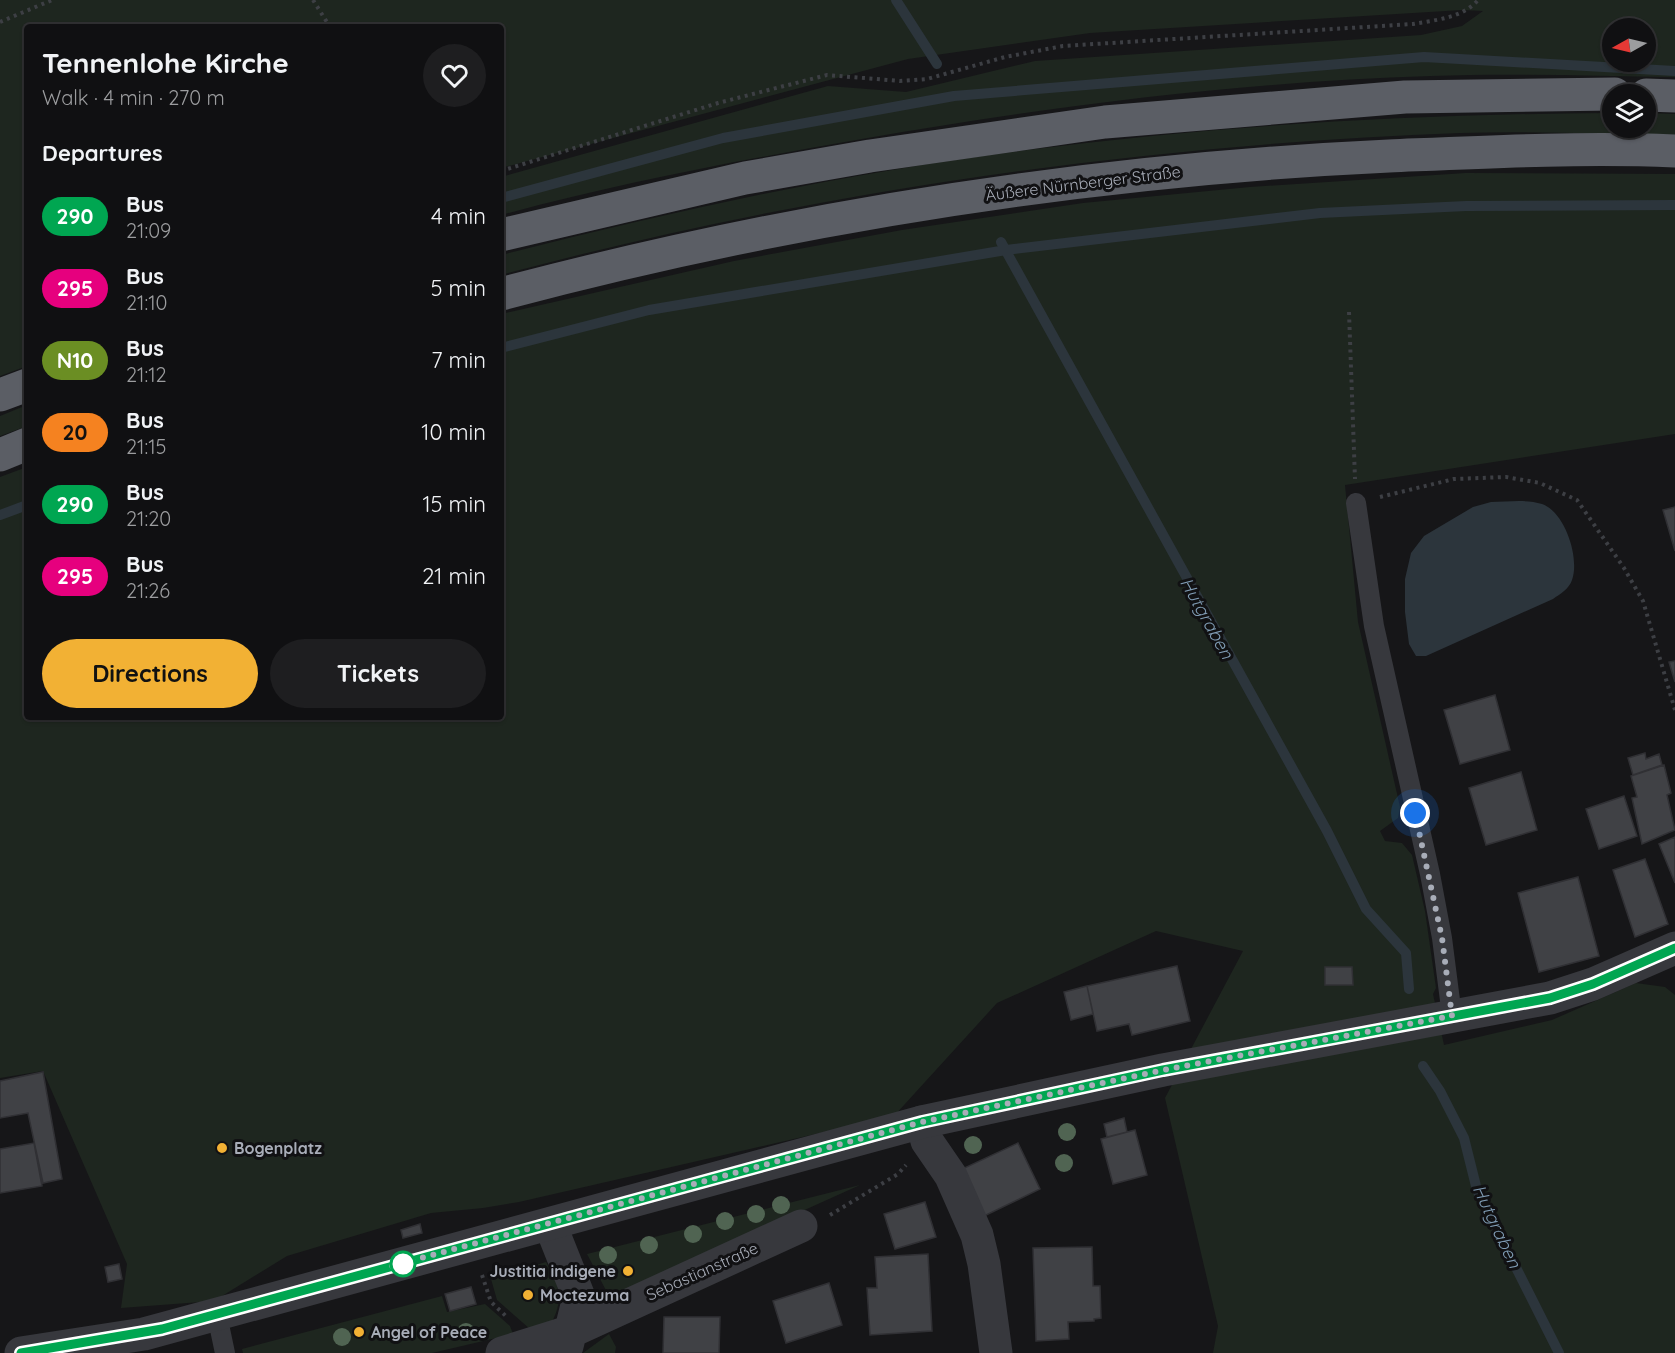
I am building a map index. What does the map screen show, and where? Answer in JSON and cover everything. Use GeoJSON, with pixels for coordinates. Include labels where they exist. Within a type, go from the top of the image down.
{"type":"FeatureCollection","features":[{"type":"Feature","properties":{"kind":"highway"},"geometry":{"type":"LineString","coordinates":[[504,234],[745,178],[870,156],[1105,122],[1405,97],[1602,94]]}},
{"type":"Feature","properties":{"kind":"highway"},"geometry":{"type":"LineString","coordinates":[[1656,95],[1675,96]]}},
{"type":"Feature","properties":{"kind":"highway","name":"Äußere Nürnberger Straße"},"geometry":{"type":"LineString","coordinates":[[504,293],[659,254],[770,231],[959,198],[1088,180],[1313,160],[1466,153],[1675,151]]}},
{"type":"Feature","properties":{"kind":"highway"},"geometry":{"type":"LineString","coordinates":[[0,395],[24,386]]}},
{"type":"Feature","properties":{"kind":"highway"},"geometry":{"type":"LineString","coordinates":[[0,455],[24,445]]}},
{"type":"Feature","properties":{"kind":"street"},"geometry":{"type":"LineString","coordinates":[[21,1353],[144,1334],[922,1122],[1163,1070],[1550,998],[1593,984],[1674,951]]}},
{"type":"Feature","properties":{"kind":"street"},"geometry":{"type":"LineString","coordinates":[[922,1122],[934,1155],[951,1176],[976,1235],[984,1264],[996,1353]]}},
{"type":"Feature","properties":{"kind":"street"},"geometry":{"type":"LineString","coordinates":[[550,1224],[579,1296],[568,1342]]}},
{"type":"Feature","properties":{"kind":"street","name":"Sebastianstraße"},"geometry":{"type":"LineString","coordinates":[[502,1353],[568,1342],[801,1226]]}},
{"type":"Feature","properties":{"kind":"lane"},"geometry":{"type":"LineString","coordinates":[[1356,503],[1374,626],[1430,874],[1442,938],[1452,1016]]}},
{"type":"Feature","properties":{"kind":"lane"},"geometry":{"type":"LineString","coordinates":[[217,1315],[225,1353]]}},
{"type":"Feature","properties":{"kind":"path"},"geometry":{"type":"LineString","coordinates":[[0,22],[52,0]]}},
{"type":"Feature","properties":{"kind":"path"},"geometry":{"type":"LineString","coordinates":[[313,0],[328,24]]}},
{"type":"Feature","properties":{"kind":"path"},"geometry":{"type":"LineString","coordinates":[[504,170],[718,104],[827,75],[900,81],[927,79],[1005,57],[1063,46],[1413,24],[1443,19],[1473,6],[1478,0]]}},
{"type":"Feature","properties":{"kind":"path"},"geometry":{"type":"LineString","coordinates":[[1348,312],[1356,503],[1454,479],[1480,477],[1506,477],[1540,483],[1576,500],[1624,568],[1643,601],[1675,710]]}},
{"type":"Feature","properties":{"kind":"path"},"geometry":{"type":"LineString","coordinates":[[801,1226],[836,1212],[898,1174],[911,1161],[934,1155]]}},
{"type":"Feature","properties":{"kind":"shaded area"},"geometry":{"type":"Polygon","coordinates":[[[0,0],[1675,0],[1675,77],[1431,76],[1288,84],[1145,97],[1003,116],[771,155],[636,182],[504,214],[504,176],[828,86],[906,92],[1035,61],[1421,35],[1462,26],[1483,11],[1462,10],[1090,33],[908,59],[504,167],[504,24],[24,24],[24,367],[0,376],[0,0]]]}},
{"type":"Feature","properties":{"kind":"shaded area"},"geometry":{"type":"Polygon","coordinates":[[[1602,113],[1602,133],[1460,133],[1339,139],[1218,148],[1097,161],[857,196],[619,245],[504,274],[504,254],[762,194],[960,159],[1173,134],[1319,122],[1602,113]]]}},
{"type":"Feature","properties":{"kind":"shaded area"},"geometry":{"type":"Polygon","coordinates":[[[1656,113],[1675,114],[1675,135],[1656,135],[1656,113]]]}},
{"type":"Feature","properties":{"kind":"shaded area"},"geometry":{"type":"Polygon","coordinates":[[[1466,173],[1675,174],[1675,434],[1345,485],[1358,622],[1400,807],[1398,818],[1380,831],[1385,841],[1402,843],[1412,855],[1425,911],[1436,988],[1433,994],[1444,1045],[1552,1020],[1636,983],[1665,987],[1675,995],[1675,1353],[1213,1353],[1218,1326],[1165,1098],[1243,951],[1156,931],[997,1003],[894,1116],[519,1202],[431,1213],[287,1256],[214,1301],[121,1308],[127,1264],[43,1071],[0,1078],[0,477],[24,468],[24,720],[504,720],[504,313],[734,261],[902,230],[1083,203],[1250,187],[1466,173]]]}},
{"type":"Feature","properties":{"kind":"shaded area"},"geometry":{"type":"Polygon","coordinates":[[[24,406],[24,427],[0,436],[0,416],[24,406]]]}},
{"type":"Feature","properties":{"kind":"shaded area"},"geometry":{"type":"Polygon","coordinates":[[[1517,501],[1542,504],[1558,516],[1572,548],[1574,571],[1571,583],[1553,599],[1426,656],[1416,656],[1409,644],[1405,612],[1405,579],[1411,553],[1424,536],[1473,507],[1491,502],[1517,501]]]}},
{"type":"Feature","properties":{"kind":"shaded area"},"geometry":{"type":"Polygon","coordinates":[[[860,1185],[610,1298],[587,1254],[860,1185]]]}},
{"type":"Feature","properties":{"kind":"shaded area"},"geometry":{"type":"Polygon","coordinates":[[[546,1262],[557,1285],[558,1306],[552,1322],[530,1329],[497,1300],[491,1279],[546,1262]]]}},
{"type":"Feature","properties":{"kind":"shaded area"},"geometry":{"type":"Polygon","coordinates":[[[442,1296],[447,1312],[485,1304],[510,1326],[513,1334],[432,1353],[243,1353],[242,1349],[442,1296]]]}},
{"type":"Feature","properties":{"kind":"shaded area"},"geometry":{"type":"Polygon","coordinates":[[[609,1334],[616,1347],[615,1353],[583,1353],[609,1334]]]}},
{"type":"Feature","properties":{"kind":"building"},"geometry":{"type":"Polygon","coordinates":[[[1675,507],[1675,551],[1663,510],[1675,507]]]}},
{"type":"Feature","properties":{"kind":"building"},"geometry":{"type":"Polygon","coordinates":[[[1675,661],[1675,682],[1669,662],[1675,661]]]}},
{"type":"Feature","properties":{"kind":"building"},"geometry":{"type":"Polygon","coordinates":[[[1495,695],[1510,750],[1460,764],[1444,710],[1495,695]]]}},
{"type":"Feature","properties":{"kind":"building"},"geometry":{"type":"Polygon","coordinates":[[[1645,753],[1646,759],[1659,754],[1662,765],[1633,775],[1628,758],[1645,753]]]}},
{"type":"Feature","properties":{"kind":"building"},"geometry":{"type":"Polygon","coordinates":[[[1664,765],[1671,793],[1667,795],[1675,830],[1642,844],[1632,798],[1637,797],[1631,776],[1664,765]]]}},
{"type":"Feature","properties":{"kind":"building"},"geometry":{"type":"Polygon","coordinates":[[[1521,772],[1537,830],[1486,845],[1469,788],[1521,772]]]}},
{"type":"Feature","properties":{"kind":"building"},"geometry":{"type":"Polygon","coordinates":[[[1624,796],[1637,836],[1599,849],[1586,809],[1624,796]]]}},
{"type":"Feature","properties":{"kind":"building"},"geometry":{"type":"Polygon","coordinates":[[[1675,837],[1675,883],[1659,844],[1675,837]]]}},
{"type":"Feature","properties":{"kind":"building"},"geometry":{"type":"Polygon","coordinates":[[[1645,859],[1668,924],[1635,937],[1613,870],[1645,859]]]}},
{"type":"Feature","properties":{"kind":"building"},"geometry":{"type":"Polygon","coordinates":[[[1578,877],[1599,956],[1539,972],[1518,893],[1578,877]]]}},
{"type":"Feature","properties":{"kind":"building"},"geometry":{"type":"Polygon","coordinates":[[[1177,966],[1190,1021],[1132,1035],[1129,1024],[1097,1031],[1087,986],[1177,966]]]}},
{"type":"Feature","properties":{"kind":"building"},"geometry":{"type":"Polygon","coordinates":[[[1325,967],[1352,967],[1353,985],[1325,985],[1325,967]]]}},
{"type":"Feature","properties":{"kind":"building"},"geometry":{"type":"Polygon","coordinates":[[[1087,986],[1093,1014],[1071,1020],[1064,992],[1087,986]]]}},
{"type":"Feature","properties":{"kind":"building"},"geometry":{"type":"Polygon","coordinates":[[[43,1072],[62,1179],[43,1183],[28,1113],[0,1118],[0,1081],[43,1072]]]}},
{"type":"Feature","properties":{"kind":"building"},"geometry":{"type":"Polygon","coordinates":[[[1124,1118],[1127,1132],[1107,1137],[1104,1124],[1124,1118]]]}},
{"type":"Feature","properties":{"kind":"building"},"geometry":{"type":"Polygon","coordinates":[[[1135,1130],[1147,1175],[1113,1184],[1101,1139],[1135,1130]]]}},
{"type":"Feature","properties":{"kind":"building"},"geometry":{"type":"Polygon","coordinates":[[[34,1143],[42,1186],[0,1193],[0,1149],[34,1143]]]}},
{"type":"Feature","properties":{"kind":"building"},"geometry":{"type":"Polygon","coordinates":[[[1018,1143],[1040,1189],[982,1217],[960,1170],[1018,1143]]]}},
{"type":"Feature","properties":{"kind":"building"},"geometry":{"type":"Polygon","coordinates":[[[925,1202],[936,1237],[895,1249],[884,1214],[925,1202]]]}},
{"type":"Feature","properties":{"kind":"building"},"geometry":{"type":"Polygon","coordinates":[[[420,1224],[422,1233],[403,1238],[401,1230],[420,1224]]]}},
{"type":"Feature","properties":{"kind":"building"},"geometry":{"type":"Polygon","coordinates":[[[1092,1247],[1093,1286],[1100,1286],[1101,1318],[1094,1319],[1094,1321],[1068,1322],[1069,1339],[1036,1341],[1033,1248],[1092,1247]]]}},
{"type":"Feature","properties":{"kind":"building"},"geometry":{"type":"Polygon","coordinates":[[[928,1254],[932,1331],[870,1335],[867,1288],[877,1288],[875,1257],[928,1254]]]}},
{"type":"Feature","properties":{"kind":"building"},"geometry":{"type":"Polygon","coordinates":[[[119,1264],[122,1279],[108,1282],[105,1267],[119,1264]]]}},
{"type":"Feature","properties":{"kind":"building"},"geometry":{"type":"Polygon","coordinates":[[[829,1283],[842,1325],[786,1343],[773,1301],[829,1283]]]}},
{"type":"Feature","properties":{"kind":"building"},"geometry":{"type":"Polygon","coordinates":[[[471,1287],[476,1304],[450,1311],[445,1294],[471,1287]]]}},
{"type":"Feature","properties":{"kind":"building"},"geometry":{"type":"Polygon","coordinates":[[[664,1317],[720,1317],[719,1353],[663,1353],[664,1317]]]}},
{"type":"Feature","properties":{"kind":"waterway","name":"Hutgraben"},"geometry":{"type":"LineString","coordinates":[[896,0],[937,64]]}},
{"type":"Feature","properties":{"kind":"waterway"},"geometry":{"type":"LineString","coordinates":[[504,197],[723,138],[954,96],[1424,57],[1675,71]]}},
{"type":"Feature","properties":{"kind":"waterway"},"geometry":{"type":"LineString","coordinates":[[504,347],[649,310],[1006,250],[1320,213],[1466,206],[1675,205]]}},
{"type":"Feature","properties":{"kind":"waterway","name":"Hutgraben"},"geometry":{"type":"LineString","coordinates":[[1001,242],[1327,831],[1366,909],[1406,953],[1409,989]]}},
{"type":"Feature","properties":{"kind":"waterway"},"geometry":{"type":"LineString","coordinates":[[0,515],[24,506]]}},
{"type":"Feature","properties":{"kind":"waterway","name":"Hutgraben"},"geometry":{"type":"LineString","coordinates":[[1423,1066],[1440,1091],[1464,1138],[1477,1190],[1559,1353]]}},
{"type":"Feature","properties":{"kind":"bus line","name":"290"},"geometry":{"type":"LineString","coordinates":[[21,1353],[144,1334],[922,1122],[1163,1070],[1550,998],[1593,984],[1675,948]]}},
{"type":"Feature","properties":{"kind":"place","name":"Bogenplatz"},"geometry":{"type":"Point","coordinates":[222,1148]}},
{"type":"Feature","properties":{"kind":"place","name":"Justitia indigene"},"geometry":{"type":"Point","coordinates":[628,1271]}},
{"type":"Feature","properties":{"kind":"place","name":"Moctezuma"},"geometry":{"type":"Point","coordinates":[528,1295]}},
{"type":"Feature","properties":{"kind":"place","name":"Angel of Peace"},"geometry":{"type":"Point","coordinates":[359,1332]}},
{"type":"Feature","properties":{"kind":"route"},"geometry":{"type":"LineString","coordinates":[[403,1264],[392,1266],[922,1122],[1163,1070],[1452,1016],[1442,938],[1415,813]]}}]}
